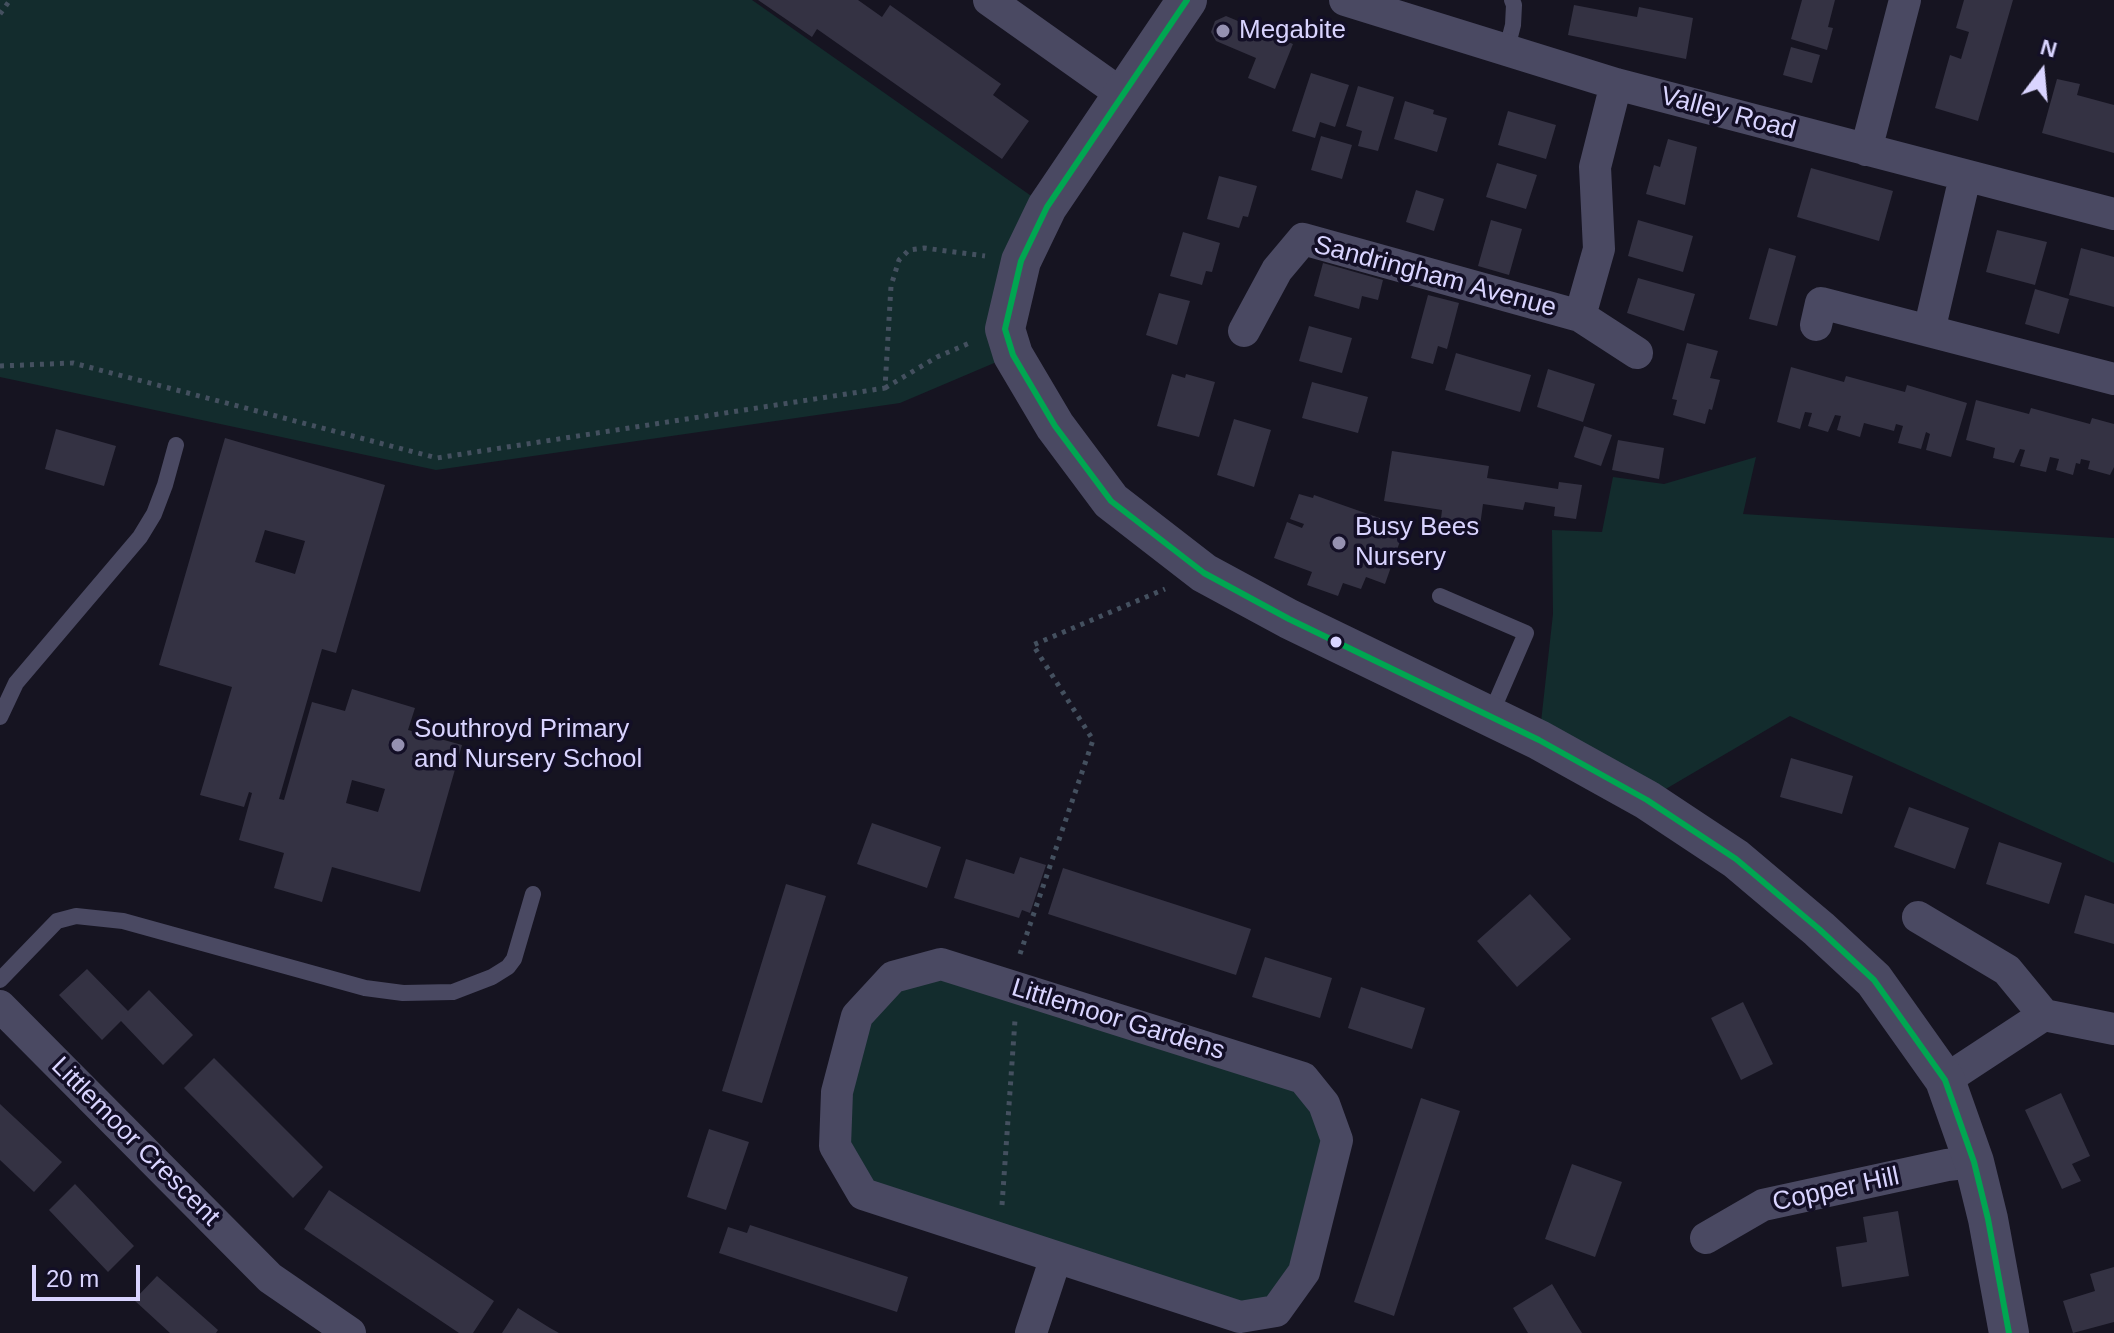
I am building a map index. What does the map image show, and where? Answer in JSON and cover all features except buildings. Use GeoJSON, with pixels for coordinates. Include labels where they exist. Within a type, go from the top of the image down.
{"type":"FeatureCollection","features":[{"type":"Feature","properties":{"kind":"street"},"geometry":{"type":"LineString","coordinates":[[989,0],[1123,95]]}},
{"type":"Feature","properties":{"kind":"street"},"geometry":{"type":"LineString","coordinates":[[1187,0],[1047,207],[1021,261],[1005,329],[1013,355],[1055,426],[1111,501],[1204,573],[1289,619],[1490,716],[1647,800],[1736,859],[1874,980],[1945,1080],[1974,1162],[2009,1333]]}},
{"type":"Feature","properties":{"kind":"street"},"geometry":{"type":"LineString","coordinates":[[1866,150],[1905,0]]}},
{"type":"Feature","properties":{"kind":"street","name":"Valley Road"},"geometry":{"type":"LineString","coordinates":[[1362,3],[1506,52],[1616,84],[2114,214]]}},
{"type":"Feature","properties":{"kind":"street","name":"Sandringham Avenue"},"geometry":{"type":"LineString","coordinates":[[1580,316],[1599,249],[1595,167],[1616,84]]}},
{"type":"Feature","properties":{"kind":"street"},"geometry":{"type":"LineString","coordinates":[[1929,331],[1965,177]]}},
{"type":"Feature","properties":{"kind":"street","name":"Sandringham Avenue"},"geometry":{"type":"LineString","coordinates":[[1244,331],[1277,270],[1303,239],[1580,316],[1637,353]]}},
{"type":"Feature","properties":{"kind":"street"},"geometry":{"type":"LineString","coordinates":[[1816,325],[1821,303],[2114,379]]}},
{"type":"Feature","properties":{"kind":"street"},"geometry":{"type":"LineString","coordinates":[[1918,917],[2007,970],[2044,1015],[2114,1029]]}},
{"type":"Feature","properties":{"kind":"street","name":"Littlemoor Gardens"},"geometry":{"type":"LineString","coordinates":[[941,964],[1303,1078],[1324,1104],[1337,1140],[1304,1272],[1276,1311],[1240,1317],[999,1238],[863,1194],[835,1146],[837,1092],[857,1016],[893,977],[941,964]]}},
{"type":"Feature","properties":{"kind":"street","name":"Littlemoor Crescent"},"geometry":{"type":"LineString","coordinates":[[0,1006],[270,1278],[350,1333]]}},
{"type":"Feature","properties":{"kind":"street"},"geometry":{"type":"LineString","coordinates":[[1945,1080],[2044,1015]]}},
{"type":"Feature","properties":{"kind":"street","name":"Copper Hill"},"geometry":{"type":"LineString","coordinates":[[1706,1238],[1763,1205],[1947,1165],[1974,1162]]}},
{"type":"Feature","properties":{"kind":"street"},"geometry":{"type":"LineString","coordinates":[[1031,1333],[1056,1257]]}},
{"type":"Feature","properties":{"kind":"lane"},"geometry":{"type":"LineString","coordinates":[[1506,52],[1513,25],[1512,0]]}},
{"type":"Feature","properties":{"kind":"lane"},"geometry":{"type":"LineString","coordinates":[[0,717],[16,683],[140,537],[154,514],[176,445]]}},
{"type":"Feature","properties":{"kind":"lane"},"geometry":{"type":"LineString","coordinates":[[1440,596],[1526,633],[1490,716]]}},
{"type":"Feature","properties":{"kind":"lane"},"geometry":{"type":"LineString","coordinates":[[0,980],[57,921],[76,916],[123,921],[365,988],[403,993],[453,992],[492,977],[508,967],[514,959],[533,894]]}},
{"type":"Feature","properties":{"kind":"path"},"geometry":{"type":"LineString","coordinates":[[0,14],[10,0]]}},
{"type":"Feature","properties":{"kind":"path"},"geometry":{"type":"LineString","coordinates":[[885,388],[891,286],[899,260],[909,250],[924,248],[1021,261]]}},
{"type":"Feature","properties":{"kind":"path"},"geometry":{"type":"LineString","coordinates":[[0,366],[73,363],[437,458],[885,388],[937,357]]}},
{"type":"Feature","properties":{"kind":"path"},"geometry":{"type":"LineString","coordinates":[[999,1238],[1020,956],[1093,740],[1033,645],[1204,573]]}},
{"type":"Feature","properties":{"kind":"green space"},"geometry":{"type":"Polygon","coordinates":[[[0,0],[752,0],[1047,207],[1013,355],[900,403],[436,470],[0,377],[0,0]]]}},
{"type":"Feature","properties":{"kind":"green space"},"geometry":{"type":"Polygon","coordinates":[[[1756,457],[1743,514],[2114,538],[2114,863],[1790,716],[1647,800],[1539,740],[1553,614],[1552,530],[1602,532],[1613,477],[1664,484],[1756,457]]]}},
{"type":"Feature","properties":{"kind":"green space"},"geometry":{"type":"Polygon","coordinates":[[[941,964],[1303,1078],[1337,1140],[1276,1311],[863,1194],[837,1092],[857,1016],[941,964]]]}},
{"type":"Feature","properties":{"kind":"transit line"},"geometry":{"type":"LineString","coordinates":[[1187,0],[1047,207],[1021,261],[1005,329],[1013,355],[1055,426],[1111,501],[1204,573],[1289,619],[1539,740],[1647,800],[1736,859],[1874,980],[1945,1080],[1974,1162],[2009,1333]]}},
{"type":"Feature","properties":{"kind":"place","name":"Megabite"},"geometry":{"type":"Point","coordinates":[1223,31]}},
{"type":"Feature","properties":{"kind":"place","name":"Busy Bees Nursery"},"geometry":{"type":"Point","coordinates":[1339,543]}},
{"type":"Feature","properties":{"kind":"place","name":"Southroyd Primary and Nursery School"},"geometry":{"type":"Point","coordinates":[398,745]}}]}
